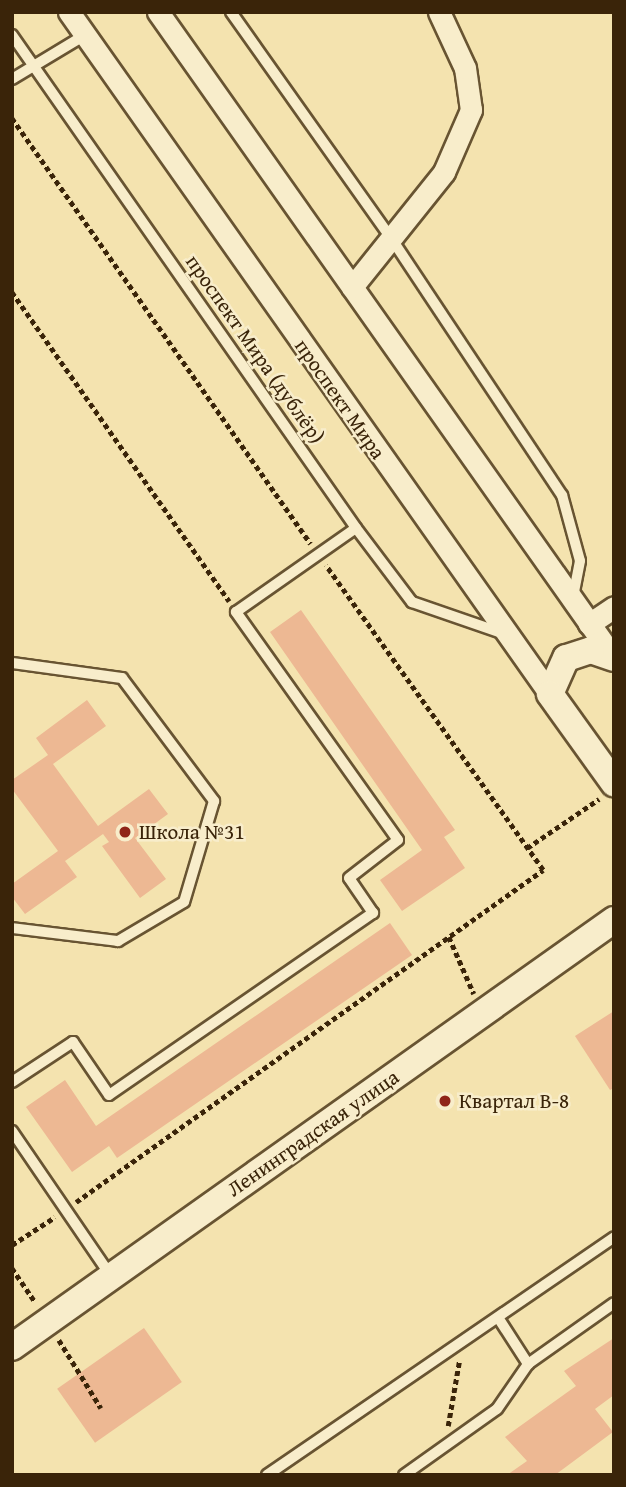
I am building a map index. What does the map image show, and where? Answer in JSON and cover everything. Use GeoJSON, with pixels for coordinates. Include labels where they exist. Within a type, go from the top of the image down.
{"type":"FeatureCollection","features":[{"type":"Feature","properties":{"kind":"street","name":"проспект Мира"},"geometry":{"type":"LineString","coordinates":[[69,12],[550,694],[608,790]]}},
{"type":"Feature","properties":{"kind":"street"},"geometry":{"type":"LineString","coordinates":[[158,12],[612,656]]}},
{"type":"Feature","properties":{"kind":"street"},"geometry":{"type":"LineString","coordinates":[[352,287],[444,172],[471,110],[465,68],[439,12]]}},
{"type":"Feature","properties":{"kind":"street"},"geometry":{"type":"LineString","coordinates":[[589,624],[614,607]]}},
{"type":"Feature","properties":{"kind":"street"},"geometry":{"type":"LineString","coordinates":[[550,694],[566,658],[591,650],[612,656]]}},
{"type":"Feature","properties":{"kind":"street","name":"Ленинградская улица"},"geometry":{"type":"LineString","coordinates":[[12,1348],[614,920]]}},
{"type":"Feature","properties":{"kind":"street"},"geometry":{"type":"LineString","coordinates":[[112,1277],[614,931]]}},
{"type":"Feature","properties":{"kind":"lane"},"geometry":{"type":"LineString","coordinates":[[231,12],[391,238],[562,495],[580,561],[572,600]]}},
{"type":"Feature","properties":{"kind":"lane","name":"проспект Мира (дублёр)"},"geometry":{"type":"LineString","coordinates":[[12,35],[356,528],[412,602],[506,635]]}},
{"type":"Feature","properties":{"kind":"lane"},"geometry":{"type":"LineString","coordinates":[[12,79],[85,35]]}},
{"type":"Feature","properties":{"kind":"lane"},"geometry":{"type":"LineString","coordinates":[[12,1082],[73,1042],[109,1095],[373,913],[349,878],[398,840],[236,612],[356,528]]}},
{"type":"Feature","properties":{"kind":"lane"},"geometry":{"type":"LineString","coordinates":[[12,663],[122,678],[214,801],[184,902],[118,942],[12,928]]}},
{"type":"Feature","properties":{"kind":"lane"},"geometry":{"type":"LineString","coordinates":[[12,1131],[112,1277]]}},
{"type":"Feature","properties":{"kind":"lane"},"geometry":{"type":"LineString","coordinates":[[267,1475],[464,1338],[499,1319],[614,1237]]}},
{"type":"Feature","properties":{"kind":"lane"},"geometry":{"type":"LineString","coordinates":[[404,1475],[497,1409],[528,1364],[614,1303]]}},
{"type":"Feature","properties":{"kind":"lane"},"geometry":{"type":"LineString","coordinates":[[499,1319],[528,1364]]}},
{"type":"Feature","properties":{"kind":"path"},"geometry":{"type":"LineString","coordinates":[[12,118],[318,555],[543,870],[12,1245]]}},
{"type":"Feature","properties":{"kind":"path"},"geometry":{"type":"LineString","coordinates":[[12,292],[236,612]]}},
{"type":"Feature","properties":{"kind":"path"},"geometry":{"type":"LineString","coordinates":[[527,848],[608,790]]}},
{"type":"Feature","properties":{"kind":"path"},"geometry":{"type":"LineString","coordinates":[[449,937],[482,1013]]}},
{"type":"Feature","properties":{"kind":"path"},"geometry":{"type":"LineString","coordinates":[[444,1447],[464,1338]]}},
{"type":"Feature","properties":{"kind":"building"},"geometry":{"type":"Polygon","coordinates":[[[301,610],[455,830],[444,837],[465,868],[402,911],[380,880],[422,850],[270,632],[301,610]]]}},
{"type":"Feature","properties":{"kind":"building"},"geometry":{"type":"Polygon","coordinates":[[[87,700],[106,726],[53,764],[98,826],[149,789],[168,814],[135,838],[166,879],[140,898],[102,846],[109,842],[103,834],[65,861],[77,877],[25,914],[12,897],[12,884],[58,851],[12,789],[12,780],[48,755],[36,738],[87,700]]]}},
{"type":"Feature","properties":{"kind":"building"},"geometry":{"type":"Polygon","coordinates":[[[390,923],[412,955],[117,1158],[109,1146],[72,1172],[26,1107],[65,1080],[96,1126],[390,923]]]}},
{"type":"Feature","properties":{"kind":"building"},"geometry":{"type":"Polygon","coordinates":[[[614,1011],[614,1088],[610,1090],[575,1036],[614,1011]]]}},
{"type":"Feature","properties":{"kind":"building"},"geometry":{"type":"Polygon","coordinates":[[[144,1328],[182,1382],[95,1443],[57,1389],[144,1328]]]}},
{"type":"Feature","properties":{"kind":"building"},"geometry":{"type":"Polygon","coordinates":[[[614,1338],[614,1395],[595,1409],[613,1432],[555,1475],[507,1475],[527,1461],[505,1437],[576,1386],[564,1371],[614,1338]]]}},
{"type":"Feature","properties":{"kind":"place","name":"Школа №31"},"geometry":{"type":"Point","coordinates":[125,832]}},
{"type":"Feature","properties":{"kind":"place","name":"Квартал В-8"},"geometry":{"type":"Point","coordinates":[445,1101]}}]}
